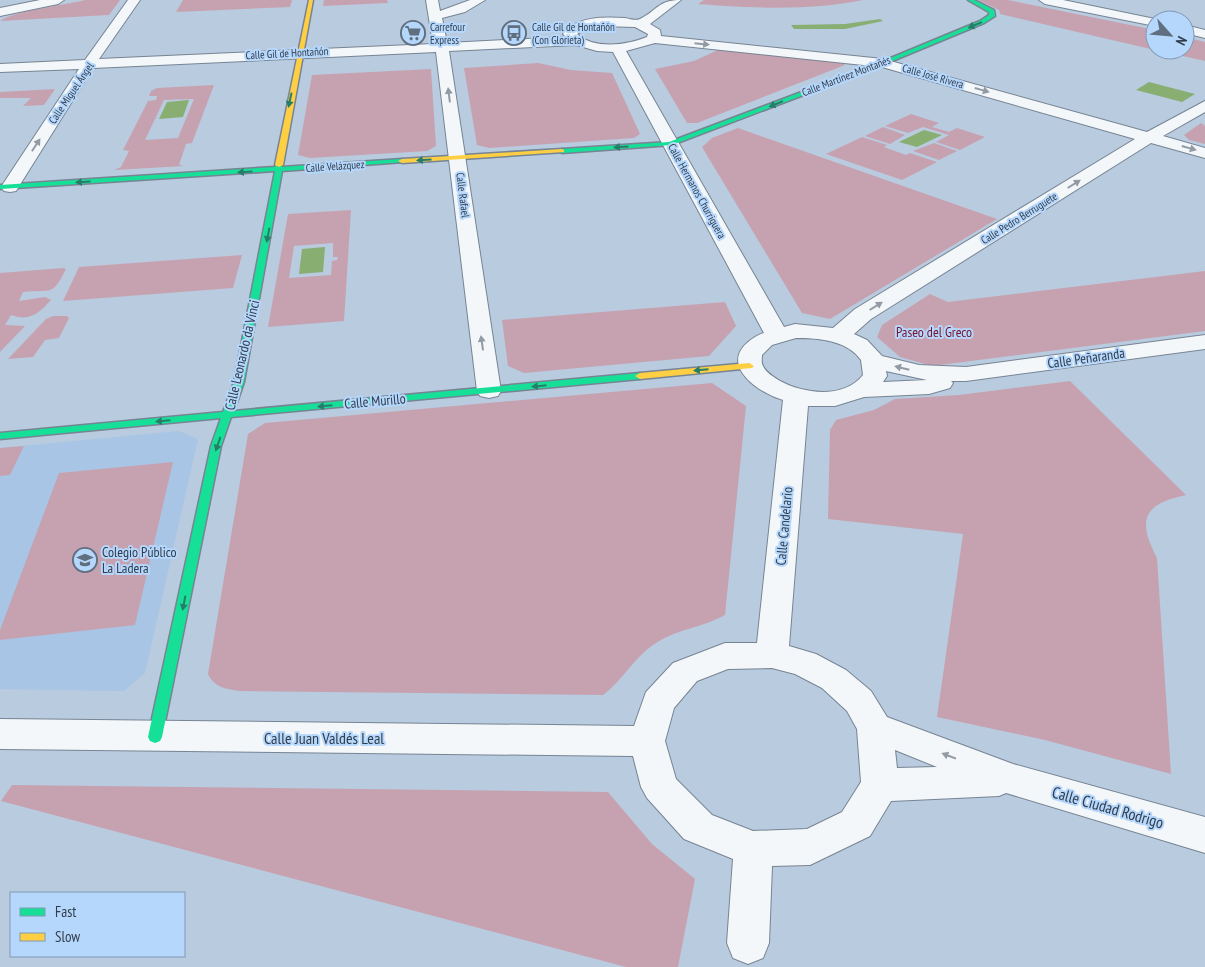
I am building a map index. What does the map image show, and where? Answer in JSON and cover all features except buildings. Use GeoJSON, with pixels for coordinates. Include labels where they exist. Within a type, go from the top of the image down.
{"type":"FeatureCollection","features":[{"type":"Feature","properties":{"kind":"street"},"geometry":{"type":"LineString","coordinates":[[0,5],[5,0]]}},
{"type":"Feature","properties":{"kind":"street"},"geometry":{"type":"LineString","coordinates":[[0,12],[58,0]]}},
{"type":"Feature","properties":{"kind":"street","name":"Calle Miguel Ángel"},"geometry":{"type":"LineString","coordinates":[[5,187],[134,0]]}},
{"type":"Feature","properties":{"kind":"street","name":"Calle Leonardo da Vinci"},"geometry":{"type":"LineString","coordinates":[[155,737],[216,446],[239,382],[301,49],[312,0]]}},
{"type":"Feature","properties":{"kind":"street","name":"Calle Rafael"},"geometry":{"type":"LineString","coordinates":[[432,0],[444,56],[489,391]]}},
{"type":"Feature","properties":{"kind":"street"},"geometry":{"type":"LineString","coordinates":[[436,16],[461,9],[479,0]]}},
{"type":"Feature","properties":{"kind":"street"},"geometry":{"type":"LineString","coordinates":[[640,24],[675,0]]}},
{"type":"Feature","properties":{"kind":"street","name":"Calle Martínez Montañés"},"geometry":{"type":"LineString","coordinates":[[670,144],[883,62],[982,22],[992,16],[992,11],[970,0]]}},
{"type":"Feature","properties":{"kind":"street"},"geometry":{"type":"LineString","coordinates":[[1045,0],[1145,20]]}},
{"type":"Feature","properties":{"kind":"street"},"geometry":{"type":"LineString","coordinates":[[620,22],[637,10]]}},
{"type":"Feature","properties":{"kind":"street"},"geometry":{"type":"LineString","coordinates":[[620,22],[640,24],[656,33],[653,39],[634,46],[618,48],[585,45],[572,37],[574,28],[586,24],[620,22]]}},
{"type":"Feature","properties":{"kind":"street","name":"Calle Gil de Hontañón"},"geometry":{"type":"LineString","coordinates":[[0,68],[93,60],[572,37]]}},
{"type":"Feature","properties":{"kind":"street","name":"Calle José Rivera"},"geometry":{"type":"LineString","coordinates":[[653,39],[883,62],[1205,153]]}},
{"type":"Feature","properties":{"kind":"street","name":"Calle Hermanos Churriguera"},"geometry":{"type":"LineString","coordinates":[[618,48],[776,334]]}},
{"type":"Feature","properties":{"kind":"street","name":"Calle Gil de Hontañón"},"geometry":{"type":"LineString","coordinates":[[0,61],[93,60]]}},
{"type":"Feature","properties":{"kind":"street","name":"Calle Pedro Berruguete"},"geometry":{"type":"LineString","coordinates":[[838,336],[863,314],[1205,106]]}},
{"type":"Feature","properties":{"kind":"street","name":"Calle Velázquez"},"geometry":{"type":"LineString","coordinates":[[5,187],[670,144]]}},
{"type":"Feature","properties":{"kind":"street"},"geometry":{"type":"LineString","coordinates":[[749,366],[750,353],[759,342],[776,334],[795,331],[817,332],[838,336],[859,346],[873,361],[875,376],[864,390]]}},
{"type":"Feature","properties":{"kind":"street","name":"Calle Peñaranda"},"geometry":{"type":"LineString","coordinates":[[873,361],[919,372],[966,374],[1205,342]]}},
{"type":"Feature","properties":{"kind":"street","name":"Calle Murillo"},"geometry":{"type":"LineString","coordinates":[[0,436],[749,366]]}},
{"type":"Feature","properties":{"kind":"street","name":"Calle Peñaranda"},"geometry":{"type":"LineString","coordinates":[[749,366],[758,379],[774,390],[796,398],[834,400],[864,390],[930,387],[966,374]]}},
{"type":"Feature","properties":{"kind":"street","name":"Calle Candelario"},"geometry":{"type":"LineString","coordinates":[[772,655],[796,398]]}},
{"type":"Feature","properties":{"kind":"street"},"geometry":{"type":"LineString","coordinates":[[772,655],[804,664],[834,679],[858,701],[875,727],[880,784],[856,824],[810,847],[753,849],[698,826],[660,787],[647,741],[658,702],[685,672],[725,656],[772,655]]}},
{"type":"Feature","properties":{"kind":"street","name":"Calle Ciudad Rodrigo"},"geometry":{"type":"LineString","coordinates":[[875,727],[1010,779],[1202,835]]}},
{"type":"Feature","properties":{"kind":"street","name":"Calle Juan Valdés Leal"},"geometry":{"type":"LineString","coordinates":[[0,734],[647,741]]}},
{"type":"Feature","properties":{"kind":"street","name":"Calle Ciudad Rodrigo"},"geometry":{"type":"LineString","coordinates":[[880,784],[1010,779]]}},
{"type":"Feature","properties":{"kind":"street"},"geometry":{"type":"LineString","coordinates":[[748,942],[753,849]]}},
{"type":"Feature","properties":{"kind":"shaded area"},"geometry":{"type":"Polygon","coordinates":[[[880,19],[883,21],[845,29],[794,29],[791,25],[845,24],[880,19]]]}},
{"type":"Feature","properties":{"kind":"shaded area"},"geometry":{"type":"Polygon","coordinates":[[[1149,82],[1195,94],[1182,102],[1136,90],[1149,82]]]}},
{"type":"Feature","properties":{"kind":"shaded area"},"geometry":{"type":"Polygon","coordinates":[[[189,100],[183,117],[159,119],[167,102],[189,100]]]}},
{"type":"Feature","properties":{"kind":"shaded area"},"geometry":{"type":"Polygon","coordinates":[[[924,130],[942,135],[917,147],[899,142],[924,130]]]}},
{"type":"Feature","properties":{"kind":"shaded area"},"geometry":{"type":"Polygon","coordinates":[[[325,247],[323,272],[299,274],[302,249],[325,247]]]}},
{"type":"Feature","properties":{"kind":"shaded area","name":"Colegio Público La Ladera"},"geometry":{"type":"Polygon","coordinates":[[[179,431],[198,439],[145,673],[124,691],[0,689],[0,448],[179,431]]]}},
{"type":"Feature","properties":{"kind":"green space"},"geometry":{"type":"Polygon","coordinates":[[[85,0],[120,0],[109,15],[0,21],[27,11],[85,0]]]}},
{"type":"Feature","properties":{"kind":"green space"},"geometry":{"type":"Polygon","coordinates":[[[183,0],[292,0],[290,7],[176,12],[183,0]]]}},
{"type":"Feature","properties":{"kind":"green space"},"geometry":{"type":"Polygon","coordinates":[[[324,0],[387,0],[388,3],[323,6],[324,0]]]}},
{"type":"Feature","properties":{"kind":"green space"},"geometry":{"type":"Polygon","coordinates":[[[704,0],[863,0],[822,6],[781,8],[698,4],[704,0]]]}},
{"type":"Feature","properties":{"kind":"green space"},"geometry":{"type":"Polygon","coordinates":[[[978,0],[1008,0],[1145,28],[1145,48],[1000,14],[999,10],[978,0]]]}},
{"type":"Feature","properties":{"kind":"green space"},"geometry":{"type":"Polygon","coordinates":[[[1195,40],[1205,42],[1205,61],[1195,59],[1195,40]]]}},
{"type":"Feature","properties":{"kind":"green space"},"geometry":{"type":"Polygon","coordinates":[[[718,50],[842,62],[845,65],[697,123],[687,123],[655,69],[694,61],[718,50]]]}},
{"type":"Feature","properties":{"kind":"green space"},"geometry":{"type":"Polygon","coordinates":[[[538,63],[571,70],[612,73],[640,134],[634,138],[489,148],[477,145],[464,68],[538,63]]]}},
{"type":"Feature","properties":{"kind":"green space"},"geometry":{"type":"Polygon","coordinates":[[[431,69],[436,146],[427,151],[310,158],[298,155],[312,75],[431,69]]]}},
{"type":"Feature","properties":{"kind":"green space"},"geometry":{"type":"Polygon","coordinates":[[[214,85],[192,143],[186,144],[179,165],[184,166],[114,170],[121,167],[129,151],[123,150],[148,101],[156,100],[157,96],[149,96],[151,91],[157,88],[214,85]],[[194,99],[164,100],[145,140],[178,138],[194,99]]]}},
{"type":"Feature","properties":{"kind":"green space"},"geometry":{"type":"Polygon","coordinates":[[[55,89],[44,105],[23,106],[31,98],[0,98],[0,92],[55,89]]]}},
{"type":"Feature","properties":{"kind":"green space"},"geometry":{"type":"Polygon","coordinates":[[[911,114],[939,123],[932,127],[949,132],[957,128],[985,137],[960,150],[936,142],[949,135],[923,127],[908,133],[885,126],[911,114]]]}},
{"type":"Feature","properties":{"kind":"green space"},"geometry":{"type":"Polygon","coordinates":[[[1201,123],[1205,126],[1205,144],[1189,140],[1184,135],[1201,123]]]}},
{"type":"Feature","properties":{"kind":"green space"},"geometry":{"type":"Polygon","coordinates":[[[883,127],[905,135],[890,144],[865,136],[883,127]]]}},
{"type":"Feature","properties":{"kind":"green space"},"geometry":{"type":"Polygon","coordinates":[[[738,128],[997,219],[830,319],[802,313],[702,147],[712,138],[738,128]]]}},
{"type":"Feature","properties":{"kind":"green space"},"geometry":{"type":"Polygon","coordinates":[[[862,137],[887,145],[884,147],[906,155],[910,153],[937,162],[902,180],[826,154],[862,137]]]}},
{"type":"Feature","properties":{"kind":"green space"},"geometry":{"type":"Polygon","coordinates":[[[934,143],[957,151],[939,160],[913,151],[934,143]]]}},
{"type":"Feature","properties":{"kind":"green space"},"geometry":{"type":"Polygon","coordinates":[[[351,210],[344,321],[268,327],[288,214],[351,210]],[[333,243],[294,246],[289,278],[331,275],[332,261],[337,260],[338,257],[333,257],[333,243]]]}},
{"type":"Feature","properties":{"kind":"green space"},"geometry":{"type":"Polygon","coordinates":[[[242,255],[233,288],[63,301],[79,267],[242,255]]]}},
{"type":"Feature","properties":{"kind":"green space"},"geometry":{"type":"Polygon","coordinates":[[[66,269],[54,288],[46,291],[23,292],[19,301],[45,297],[51,300],[42,309],[29,317],[11,315],[5,325],[25,326],[0,352],[0,273],[66,269]]]}},
{"type":"Feature","properties":{"kind":"green space","name":"Paseo del Greco"},"geometry":{"type":"Polygon","coordinates":[[[1205,271],[1205,331],[932,366],[900,357],[877,337],[882,325],[930,294],[948,302],[1205,271]]]}},
{"type":"Feature","properties":{"kind":"green space"},"geometry":{"type":"Polygon","coordinates":[[[725,302],[736,326],[709,356],[524,373],[508,366],[502,320],[725,302]]]}},
{"type":"Feature","properties":{"kind":"green space"},"geometry":{"type":"Polygon","coordinates":[[[53,316],[67,316],[69,318],[59,338],[45,340],[33,357],[8,359],[46,319],[53,316]]]}},
{"type":"Feature","properties":{"kind":"green space"},"geometry":{"type":"Polygon","coordinates":[[[1070,381],[1186,495],[1161,503],[1148,516],[1146,524],[1147,533],[1157,558],[1171,774],[1045,740],[937,717],[963,534],[828,519],[830,430],[836,420],[874,410],[895,399],[959,395],[1070,381]]]}},
{"type":"Feature","properties":{"kind":"green space"},"geometry":{"type":"Polygon","coordinates":[[[712,383],[746,406],[725,615],[670,635],[653,645],[603,695],[240,691],[221,687],[210,678],[208,674],[248,434],[265,423],[712,383]]]}},
{"type":"Feature","properties":{"kind":"green space"},"geometry":{"type":"Polygon","coordinates":[[[24,446],[10,475],[0,476],[0,448],[24,446]]]}},
{"type":"Feature","properties":{"kind":"green space"},"geometry":{"type":"Polygon","coordinates":[[[173,462],[135,625],[0,640],[0,630],[59,473],[173,462]]]}},
{"type":"Feature","properties":{"kind":"green space"},"geometry":{"type":"Polygon","coordinates":[[[12,785],[608,792],[652,844],[695,879],[678,967],[626,967],[1,801],[12,785]]]}},
{"type":"Feature","properties":{"kind":"traffic: fast"},"geometry":{"type":"LineString","coordinates":[[562,151],[670,144],[883,63],[982,22],[992,16],[992,11],[970,0]]}},
{"type":"Feature","properties":{"kind":"traffic: fast"},"geometry":{"type":"LineString","coordinates":[[0,187],[402,161]]}},
{"type":"Feature","properties":{"kind":"traffic: fast"},"geometry":{"type":"LineString","coordinates":[[155,737],[216,446],[239,382],[279,165]]}},
{"type":"Feature","properties":{"kind":"traffic: fast"},"geometry":{"type":"LineString","coordinates":[[0,436],[640,376]]}},
{"type":"Feature","properties":{"kind":"traffic: slow"},"geometry":{"type":"LineString","coordinates":[[279,165],[311,0]]}},
{"type":"Feature","properties":{"kind":"traffic: slow"},"geometry":{"type":"LineString","coordinates":[[402,161],[562,151]]}},
{"type":"Feature","properties":{"kind":"traffic: slow"},"geometry":{"type":"LineString","coordinates":[[640,376],[749,366]]}},
{"type":"Feature","properties":{"kind":"place","name":"Carrefour Express"},"geometry":{"type":"Point","coordinates":[413,33]}},
{"type":"Feature","properties":{"kind":"place","name":"Calle Gil de Hontañón (Con Glorieta)"},"geometry":{"type":"Point","coordinates":[514,33]}},
{"type":"Feature","properties":{"kind":"place","name":"Colegio Público La Ladera"},"geometry":{"type":"Point","coordinates":[85,560]}}]}
